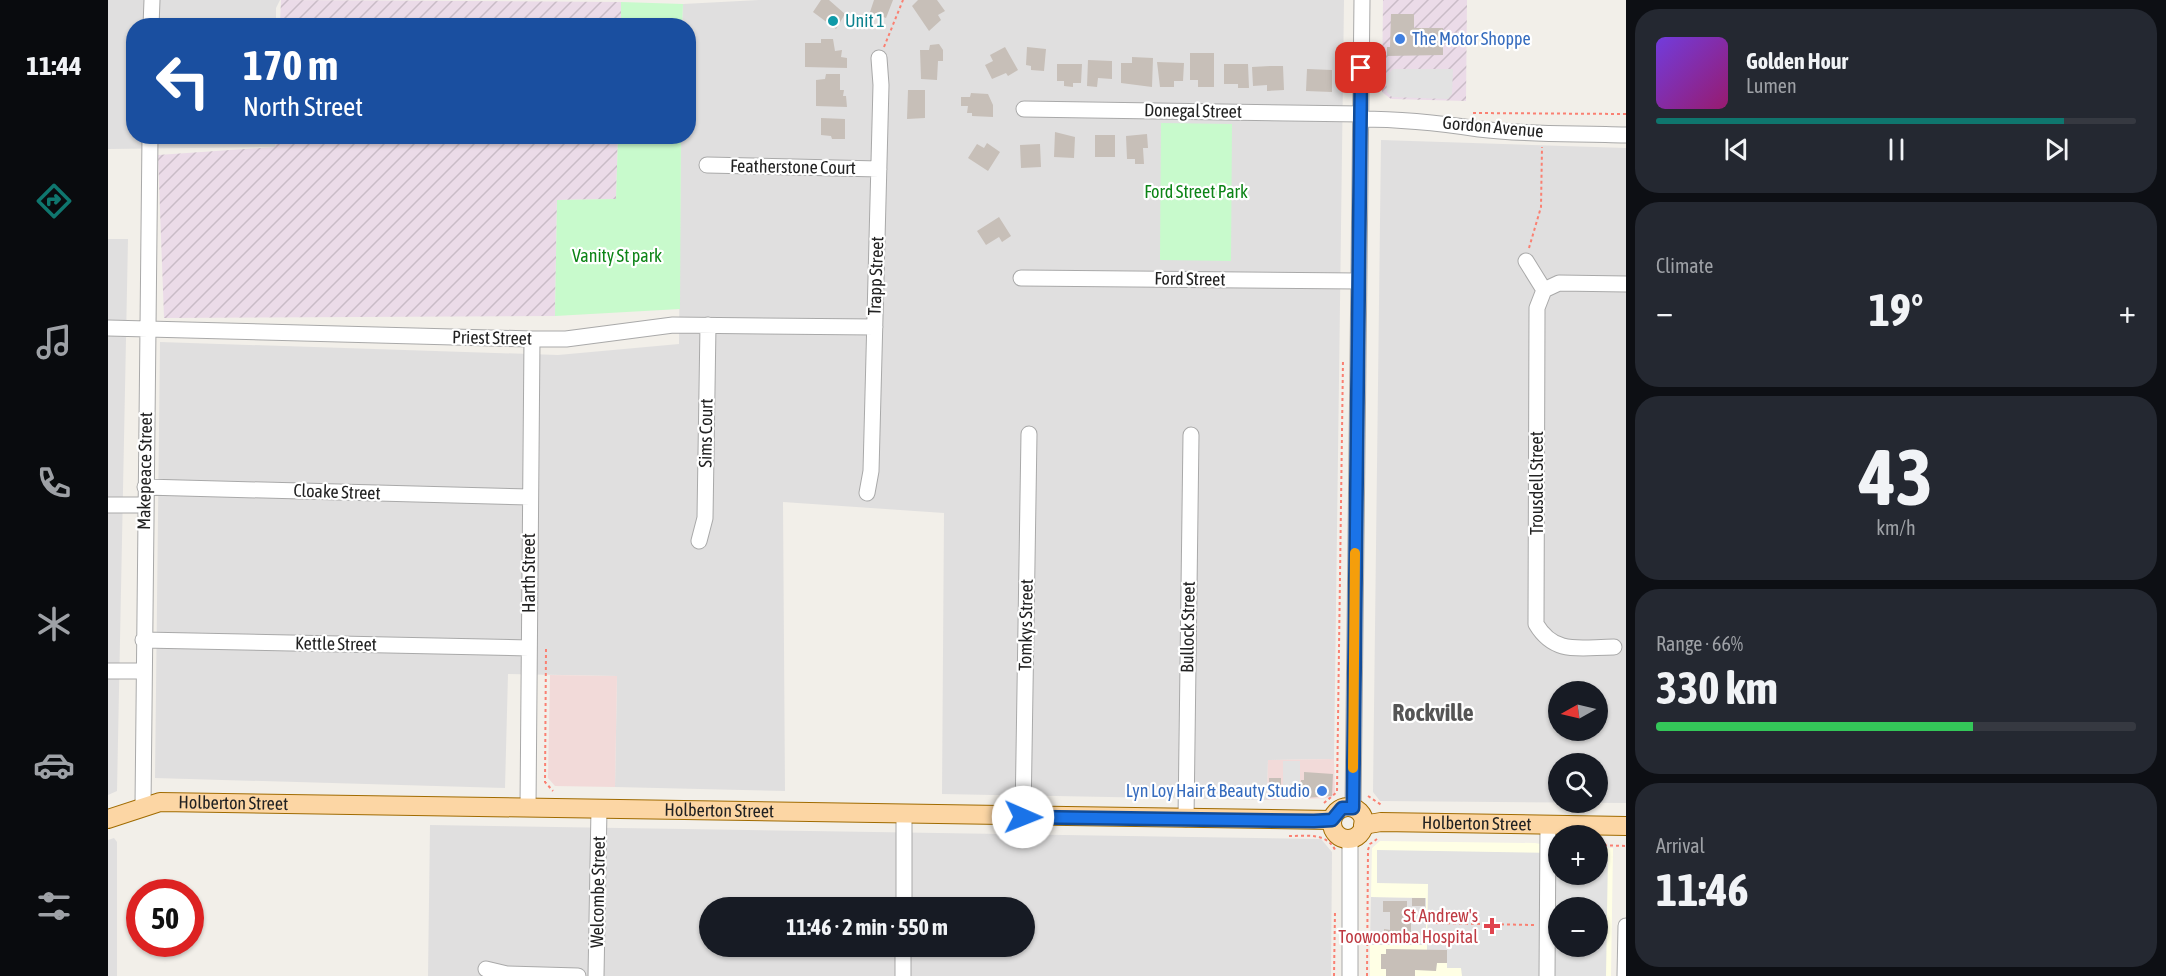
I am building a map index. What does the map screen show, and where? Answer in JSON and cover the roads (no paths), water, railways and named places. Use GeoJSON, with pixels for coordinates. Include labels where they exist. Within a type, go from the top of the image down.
{"type":"FeatureCollection","features":[{"type":"Feature","properties":{"kind":"main road"},"geometry":{"type":"LineString","coordinates":[[1359,800],[1363,825],[1361,832],[1350,838],[1338,835],[1332,820],[1342,808],[1359,800]]}},
{"type":"Feature","properties":{"kind":"main road","name":"Holberton Street"},"geometry":{"type":"LineString","coordinates":[[108,819],[160,801],[1023,817],[1332,820]]}},
{"type":"Feature","properties":{"kind":"main road","name":"Holberton Street"},"geometry":{"type":"LineString","coordinates":[[1363,825],[1382,822],[1548,826]]}},
{"type":"Feature","properties":{"kind":"main road","name":"Holberton Street"},"geometry":{"type":"LineString","coordinates":[[1608,826],[1626,826]]}},
{"type":"Feature","properties":{"kind":"street"},"geometry":{"type":"LineString","coordinates":[[151,18],[152,0]]}},
{"type":"Feature","properties":{"kind":"street"},"geometry":{"type":"LineString","coordinates":[[1359,800],[1358,281],[1362,0]]}},
{"type":"Feature","properties":{"kind":"street","name":"Trapp Street"},"geometry":{"type":"LineString","coordinates":[[867,493],[871,471],[875,327],[879,57]]}},
{"type":"Feature","properties":{"kind":"street","name":"Donegal Street"},"geometry":{"type":"LineString","coordinates":[[1024,109],[1361,116]]}},
{"type":"Feature","properties":{"kind":"street","name":"Gordon Avenue"},"geometry":{"type":"LineString","coordinates":[[1361,116],[1406,118],[1489,129],[1626,135]]}},
{"type":"Feature","properties":{"kind":"street","name":"Makepeace Street"},"geometry":{"type":"LineString","coordinates":[[143,806],[142,671],[150,144]]}},
{"type":"Feature","properties":{"kind":"street","name":"Featherstone Court"},"geometry":{"type":"LineString","coordinates":[[707,165],[879,169]]}},
{"type":"Feature","properties":{"kind":"street"},"geometry":{"type":"LineString","coordinates":[[1526,261],[1544,290],[1559,284],[1626,284]]}},
{"type":"Feature","properties":{"kind":"street","name":"Ford Street"},"geometry":{"type":"LineString","coordinates":[[1021,278],[1358,281]]}},
{"type":"Feature","properties":{"kind":"street","name":"Trousdell Street"},"geometry":{"type":"LineString","coordinates":[[1544,290],[1537,308],[1536,624],[1545,638],[1557,646],[1614,647]]}},
{"type":"Feature","properties":{"kind":"street","name":"Priest Street"},"geometry":{"type":"LineString","coordinates":[[108,328],[566,339],[673,325],[875,327]]}},
{"type":"Feature","properties":{"kind":"street","name":"Sims Court"},"geometry":{"type":"LineString","coordinates":[[699,541],[705,518],[708,325]]}},
{"type":"Feature","properties":{"kind":"street","name":"Harth Street"},"geometry":{"type":"LineString","coordinates":[[528,807],[532,339]]}},
{"type":"Feature","properties":{"kind":"street","name":"Tomkys Street"},"geometry":{"type":"LineString","coordinates":[[1023,817],[1029,434]]}},
{"type":"Feature","properties":{"kind":"street","name":"Bullock Street"},"geometry":{"type":"LineString","coordinates":[[1186,819],[1191,435]]}},
{"type":"Feature","properties":{"kind":"street","name":"Cloake Street"},"geometry":{"type":"LineString","coordinates":[[145,487],[530,497]]}},
{"type":"Feature","properties":{"kind":"street"},"geometry":{"type":"LineString","coordinates":[[108,504],[144,505]]}},
{"type":"Feature","properties":{"kind":"street","name":"Kettle Street"},"geometry":{"type":"LineString","coordinates":[[143,640],[529,648]]}},
{"type":"Feature","properties":{"kind":"street"},"geometry":{"type":"LineString","coordinates":[[108,671],[142,671]]}},
{"type":"Feature","properties":{"kind":"street","name":"Welcombe Street"},"geometry":{"type":"LineString","coordinates":[[596,976],[599,809]]}},
{"type":"Feature","properties":{"kind":"street"},"geometry":{"type":"LineString","coordinates":[[904,814],[904,897]]}},
{"type":"Feature","properties":{"kind":"street"},"geometry":{"type":"LineString","coordinates":[[1547,976],[1548,826]]}},
{"type":"Feature","properties":{"kind":"street"},"geometry":{"type":"LineString","coordinates":[[1350,838],[1350,976]]}},
{"type":"Feature","properties":{"kind":"street"},"geometry":{"type":"LineString","coordinates":[[1625,976],[1626,926]]}},
{"type":"Feature","properties":{"kind":"street"},"geometry":{"type":"LineString","coordinates":[[903,957],[903,976]]}},
{"type":"Feature","properties":{"kind":"street"},"geometry":{"type":"LineString","coordinates":[[486,969],[507,974],[578,976]]}},
{"type":"Feature","properties":{"kind":"place","name":"Unit 1"},"geometry":{"type":"Point","coordinates":[833,21]}},
{"type":"Feature","properties":{"kind":"place","name":"The Motor Shoppe"},"geometry":{"type":"Point","coordinates":[1400,39]}},
{"type":"Feature","properties":{"kind":"place","name":"Lyn Loy Hair & Beauty Studio"},"geometry":{"type":"Point","coordinates":[1322,791]}},
{"type":"Feature","properties":{"kind":"place","name":"St Andrew's Toowoomba Hospital"},"geometry":{"type":"Point","coordinates":[1492,926]}},
{"type":"Feature","properties":{"kind":"district","name":"Rockville"},"geometry":{"type":"Point","coordinates":[1433,713]}},
{"type":"Feature","properties":{"kind":"park label","name":"Ford Street Park"},"geometry":{"type":"Point","coordinates":[1196,192]}},
{"type":"Feature","properties":{"kind":"park label","name":"Vanity St park"},"geometry":{"type":"Point","coordinates":[617,256]}}]}
